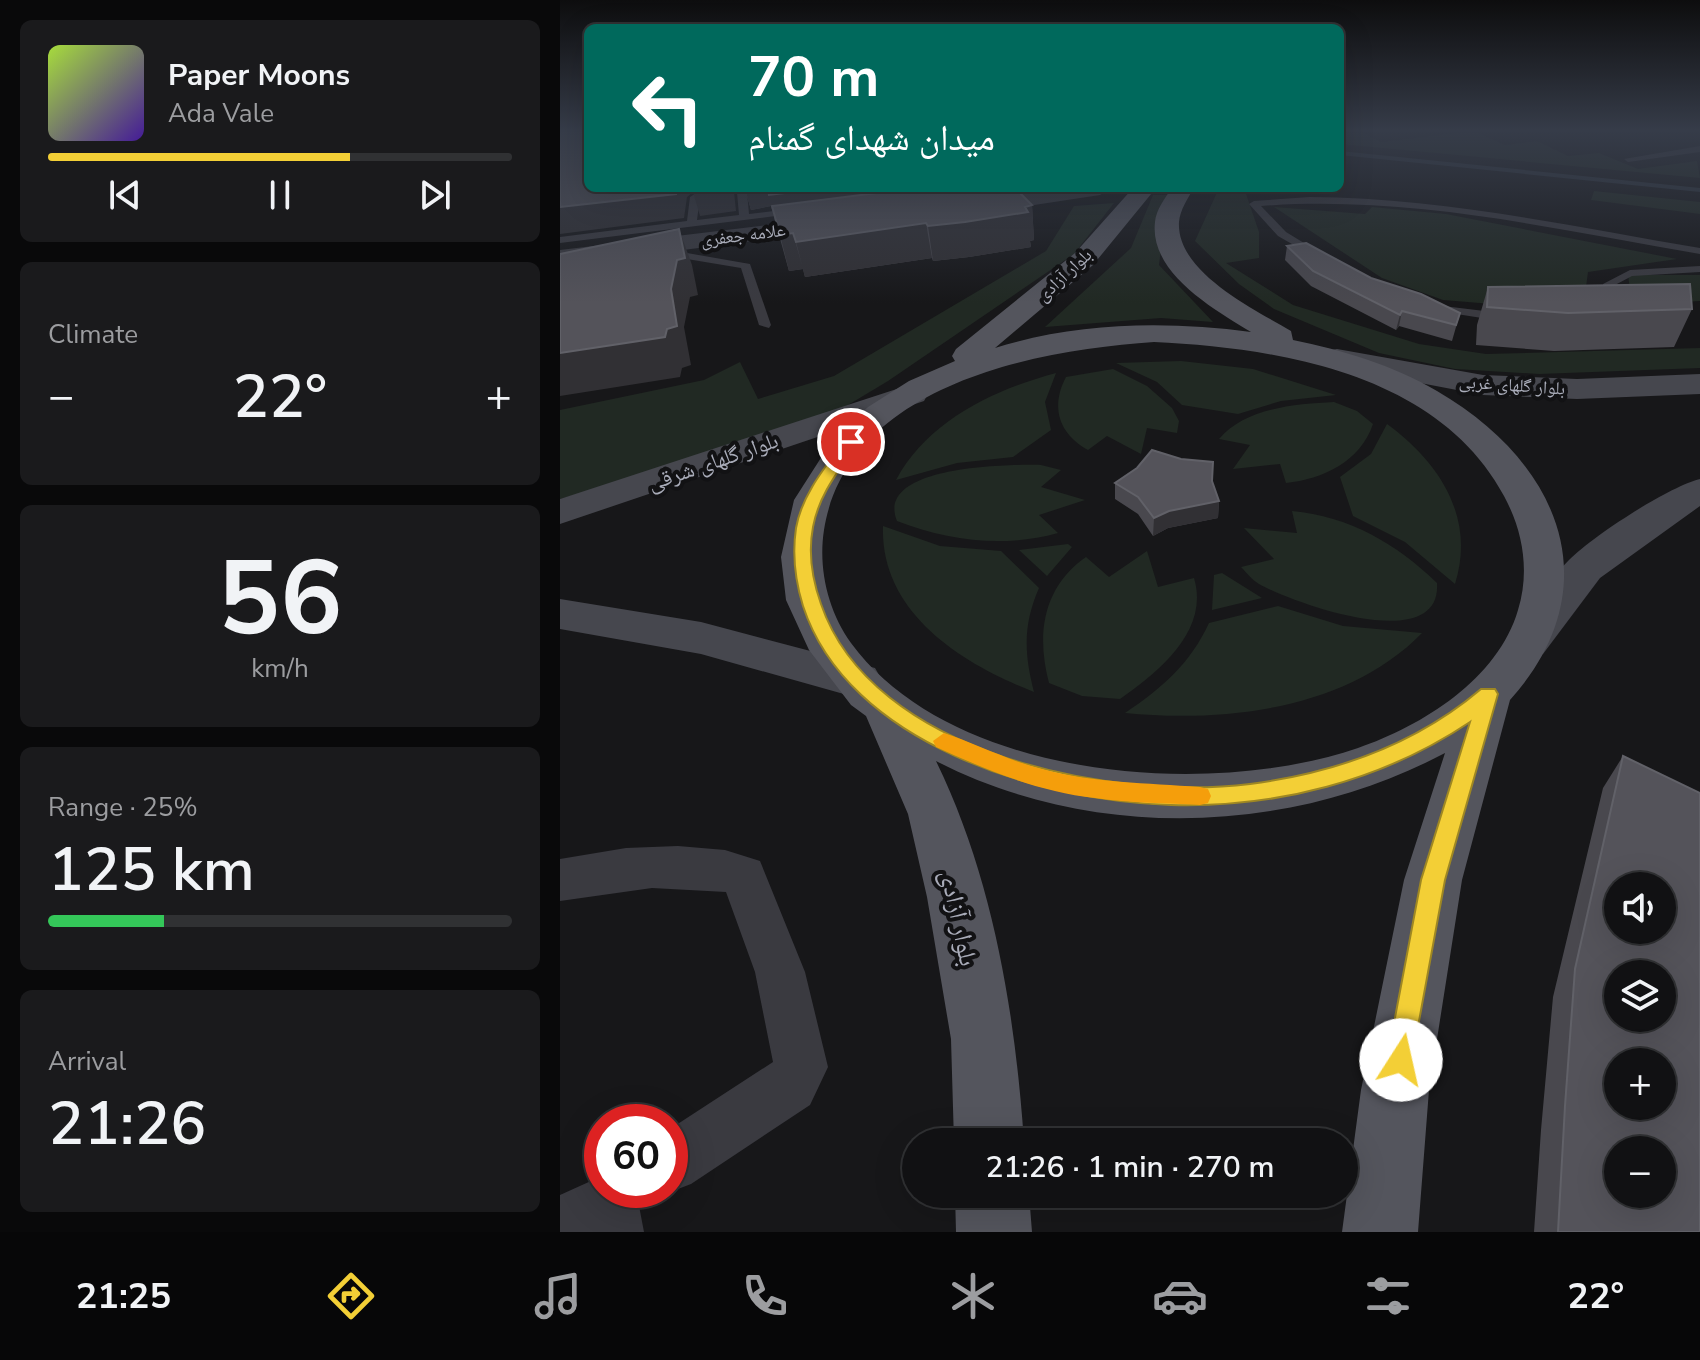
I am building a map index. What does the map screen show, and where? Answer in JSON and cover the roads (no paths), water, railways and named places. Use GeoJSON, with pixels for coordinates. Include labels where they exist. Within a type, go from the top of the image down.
{"type":"FeatureCollection","features":[{"type":"Feature","properties":{"kind":"main road","name":"بلوار آزادی"},"geometry":{"type":"LineString","coordinates":[[923,388],[1049,293],[1084,259],[1142,192]]}},
{"type":"Feature","properties":{"kind":"main road"},"geometry":{"type":"LineString","coordinates":[[1181,192],[1167,223],[1181,262],[1201,288],[1313,352],[1380,376],[1430,402],[1474,434],[1510,472],[1535,516],[1545,565],[1539,617],[1527,643]]}},
{"type":"Feature","properties":{"kind":"main road"},"geometry":{"type":"LineString","coordinates":[[1313,352],[1213,335],[1097,336],[1013,352],[923,388],[869,425],[835,461],[811,504],[805,527],[803,577],[809,603],[836,655],[872,693],[956,748],[1029,774],[1094,789],[1197,796],[1249,793],[1346,774],[1427,739],[1461,718],[1488,694],[1585,568],[1649,521],[1700,490]]}},
{"type":"Feature","properties":{"kind":"main road","name":"بلوار گلهای غربی"},"geometry":{"type":"LineString","coordinates":[[1313,352],[1483,385],[1577,389],[1700,384]]}},
{"type":"Feature","properties":{"kind":"main road","name":"بلوار گلهای شرقی"},"geometry":{"type":"LineString","coordinates":[[560,512],[923,388]]}},
{"type":"Feature","properties":{"kind":"main road"},"geometry":{"type":"LineString","coordinates":[[560,614],[701,638],[872,693]]}},
{"type":"Feature","properties":{"kind":"main road","name":"بلوار آزادی"},"geometry":{"type":"LineString","coordinates":[[872,693],[935,814],[956,897],[984,1039],[988,1128]]}},
{"type":"Feature","properties":{"kind":"main road"},"geometry":{"type":"LineString","coordinates":[[1380,1232],[1395,1090],[1433,880],[1488,694]]}},
{"type":"Feature","properties":{"kind":"main road"},"geometry":{"type":"LineString","coordinates":[[993,1208],[994,1232]]}},
{"type":"Feature","properties":{"kind":"street"},"geometry":{"type":"LineString","coordinates":[[941,211],[1066,192]]}},
{"type":"Feature","properties":{"kind":"street","name":"علامه جعفری"},"geometry":{"type":"LineString","coordinates":[[560,258],[861,221]]}},
{"type":"Feature","properties":{"kind":"street"},"geometry":{"type":"LineString","coordinates":[[560,880],[648,867],[730,871],[743,876],[780,972],[801,1067],[790,1085],[688,1151]]}},
{"type":"Feature","properties":{"kind":"lane"},"geometry":{"type":"LineString","coordinates":[[742,192],[744,217]]}},
{"type":"Feature","properties":{"kind":"lane"},"geometry":{"type":"LineString","coordinates":[[783,192],[787,212]]}},
{"type":"Feature","properties":{"kind":"lane"},"geometry":{"type":"LineString","coordinates":[[692,223],[695,197]]}},
{"type":"Feature","properties":{"kind":"lane"},"geometry":{"type":"LineString","coordinates":[[1333,266],[1282,234],[1254,204],[1303,198],[1414,201],[1700,251]]}},
{"type":"Feature","properties":{"kind":"lane"},"geometry":{"type":"LineString","coordinates":[[560,240],[812,209]]}},
{"type":"Feature","properties":{"kind":"lane"},"geometry":{"type":"LineString","coordinates":[[655,261],[687,256],[746,266],[765,325]]}},
{"type":"Feature","properties":{"kind":"lane"},"geometry":{"type":"LineString","coordinates":[[1597,314],[1612,311],[1609,284],[1630,273],[1700,269]]}},
{"type":"Feature","properties":{"kind":"lane"},"geometry":{"type":"LineString","coordinates":[[1424,306],[1476,316],[1521,318]]}},
{"type":"Feature","properties":{"kind":"waterway"},"geometry":{"type":"LineString","coordinates":[[1685,188],[1700,190]]}}]}
